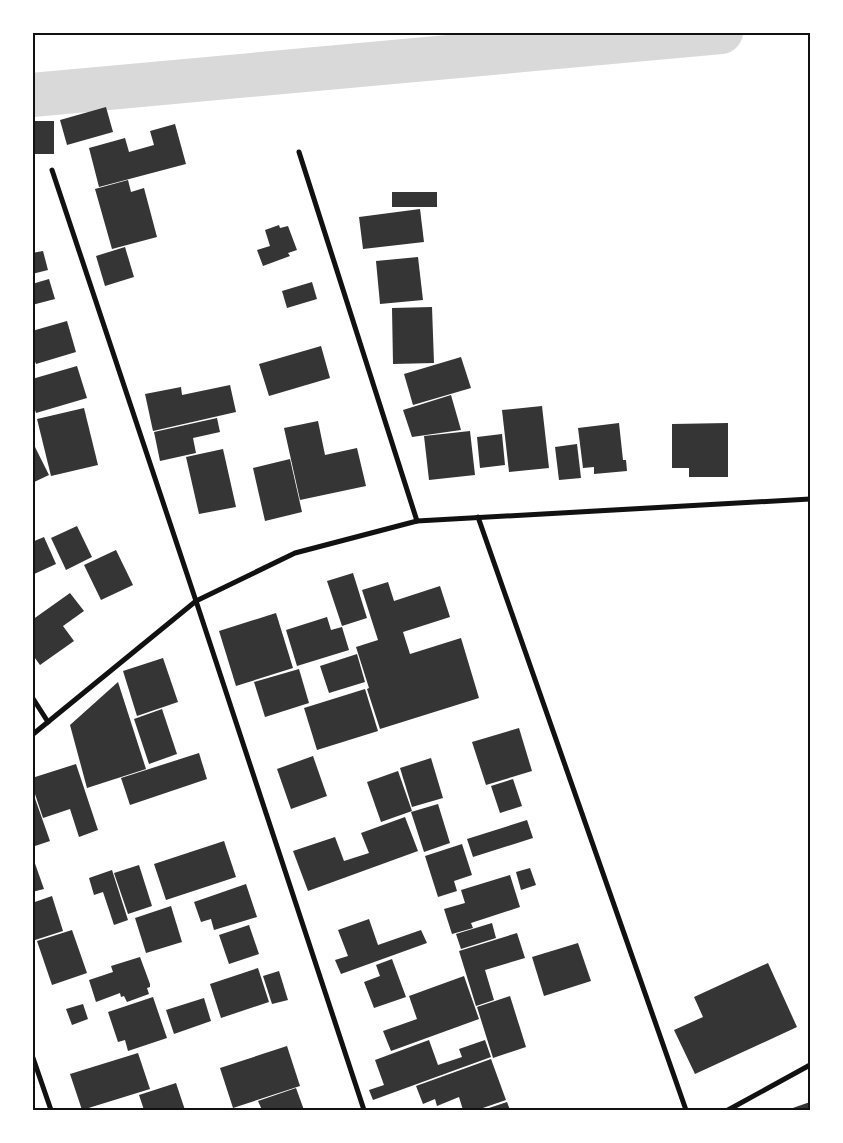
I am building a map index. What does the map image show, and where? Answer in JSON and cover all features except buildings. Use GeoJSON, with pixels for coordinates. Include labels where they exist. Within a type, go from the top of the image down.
{"type":"FeatureCollection","features":[{"type":"Feature","properties":{"kind":"street"},"geometry":{"type":"LineString","coordinates":[[299,152],[417,521]]}},
{"type":"Feature","properties":{"kind":"street"},"geometry":{"type":"LineString","coordinates":[[52,170],[364,1110]]}},
{"type":"Feature","properties":{"kind":"street"},"geometry":{"type":"LineString","coordinates":[[32,735],[196,601],[296,553],[417,521],[810,500]]}},
{"type":"Feature","properties":{"kind":"street"},"geometry":{"type":"LineString","coordinates":[[478,517],[686,1110]]}},
{"type":"Feature","properties":{"kind":"street"},"geometry":{"type":"LineString","coordinates":[[32,697],[48,722]]}},
{"type":"Feature","properties":{"kind":"street"},"geometry":{"type":"LineString","coordinates":[[32,1055],[51,1110]]}},
{"type":"Feature","properties":{"kind":"street"},"geometry":{"type":"LineString","coordinates":[[728,1110],[810,1065]]}},
{"type":"Feature","properties":{"kind":"waterway"},"geometry":{"type":"LineString","coordinates":[[32,95],[721,32]]}}]}
